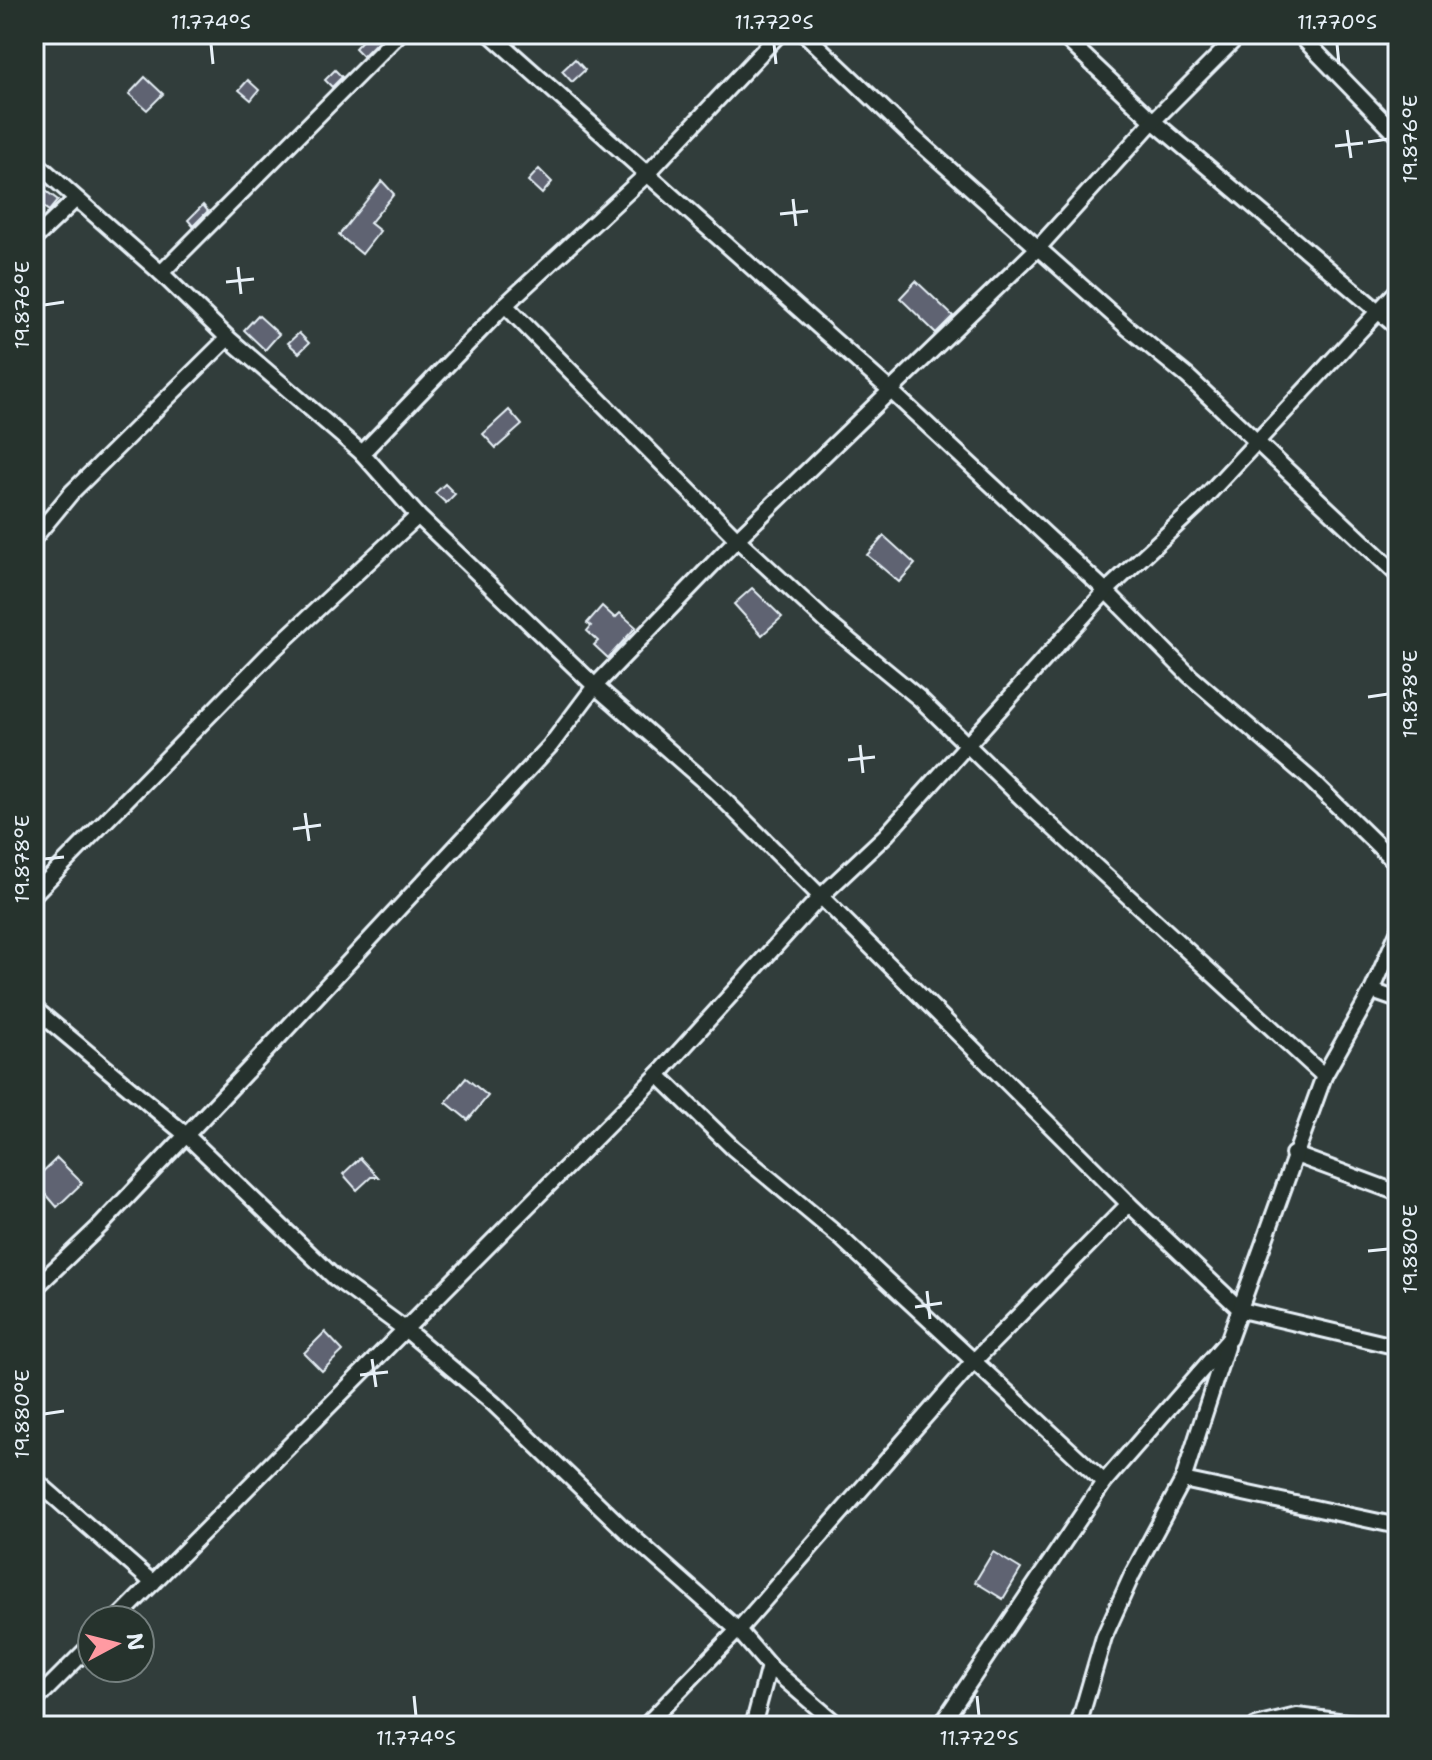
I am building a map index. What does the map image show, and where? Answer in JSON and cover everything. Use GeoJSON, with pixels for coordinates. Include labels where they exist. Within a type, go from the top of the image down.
{"type":"FeatureCollection","features":[{"type":"Feature","properties":{"kind":"street"},"geometry":{"type":"LineString","coordinates":[[161,273],[311,126],[399,34]]}},
{"type":"Feature","properties":{"kind":"street"},"geometry":{"type":"LineString","coordinates":[[490,34],[890,390],[1106,591],[1190,676],[1311,780],[1398,865]]}},
{"type":"Feature","properties":{"kind":"street"},"geometry":{"type":"LineString","coordinates":[[362,453],[505,305],[647,174],[779,34]]}},
{"type":"Feature","properties":{"kind":"street"},"geometry":{"type":"LineString","coordinates":[[805,34],[1038,248],[1187,376],[1398,575]]}},
{"type":"Feature","properties":{"kind":"street"},"geometry":{"type":"LineString","coordinates":[[1061,34],[1153,121],[1398,328]]}},
{"type":"Feature","properties":{"kind":"street"},"geometry":{"type":"LineString","coordinates":[[34,1289],[100,1226],[550,746],[595,686],[737,539],[1038,248],[1153,121],[1240,34]]}},
{"type":"Feature","properties":{"kind":"street"},"geometry":{"type":"LineString","coordinates":[[1299,34],[1398,136]]}},
{"type":"Feature","properties":{"kind":"street"},"geometry":{"type":"LineString","coordinates":[[34,161],[161,273],[228,338],[362,453],[418,516],[595,686],[715,791],[1129,1204],[1241,1310],[1398,1347]]}},
{"type":"Feature","properties":{"kind":"street"},"geometry":{"type":"LineString","coordinates":[[34,239],[76,199]]}},
{"type":"Feature","properties":{"kind":"street"},"geometry":{"type":"LineString","coordinates":[[132,1604],[658,1075],[820,897],[886,835],[1106,591],[1196,507],[1398,290]]}},
{"type":"Feature","properties":{"kind":"street"},"geometry":{"type":"LineString","coordinates":[[505,305],[737,539],[967,744],[1324,1076]]}},
{"type":"Feature","properties":{"kind":"street"},"geometry":{"type":"LineString","coordinates":[[34,538],[72,492],[228,338]]}},
{"type":"Feature","properties":{"kind":"street"},"geometry":{"type":"LineString","coordinates":[[34,894],[271,652],[418,516]]}},
{"type":"Feature","properties":{"kind":"street"},"geometry":{"type":"LineString","coordinates":[[1078,1726],[1104,1637],[1132,1575],[1183,1480],[1293,1154],[1324,1076],[1372,991],[1398,932]]}},
{"type":"Feature","properties":{"kind":"street"},"geometry":{"type":"LineString","coordinates":[[1372,991],[1398,1000]]}},
{"type":"Feature","properties":{"kind":"street"},"geometry":{"type":"LineString","coordinates":[[34,1008],[185,1134],[335,1278],[406,1330],[493,1403],[626,1531],[738,1630],[769,1666],[839,1726]]}},
{"type":"Feature","properties":{"kind":"street"},"geometry":{"type":"LineString","coordinates":[[658,1075],[733,1148],[841,1238],[1104,1482]]}},
{"type":"Feature","properties":{"kind":"street"},"geometry":{"type":"LineString","coordinates":[[1293,1154],[1398,1193]]}},
{"type":"Feature","properties":{"kind":"street"},"geometry":{"type":"LineString","coordinates":[[645,1726],[738,1630],[973,1362],[1129,1204]]}},
{"type":"Feature","properties":{"kind":"street"},"geometry":{"type":"LineString","coordinates":[[940,1726],[1104,1482],[1229,1339]]}},
{"type":"Feature","properties":{"kind":"street"},"geometry":{"type":"LineString","coordinates":[[34,1479],[153,1583]]}},
{"type":"Feature","properties":{"kind":"street"},"geometry":{"type":"LineString","coordinates":[[1183,1480],[1398,1526]]}},
{"type":"Feature","properties":{"kind":"street"},"geometry":{"type":"LineString","coordinates":[[34,1702],[76,1660]]}},
{"type":"Feature","properties":{"kind":"street"},"geometry":{"type":"LineString","coordinates":[[753,1726],[769,1666]]}},
{"type":"Feature","properties":{"kind":"street"},"geometry":{"type":"LineString","coordinates":[[1256,1726],[1297,1716],[1379,1726]]}},
{"type":"Feature","properties":{"kind":"building"},"geometry":{"type":"Polygon","coordinates":[[[368,34],[385,34],[363,56],[355,48],[368,34]]]}},
{"type":"Feature","properties":{"kind":"building"},"geometry":{"type":"Polygon","coordinates":[[[575,59],[585,70],[572,82],[562,71],[575,59]]]}},
{"type":"Feature","properties":{"kind":"building"},"geometry":{"type":"Polygon","coordinates":[[[335,70],[342,77],[332,87],[325,80],[335,70]]]}},
{"type":"Feature","properties":{"kind":"building"},"geometry":{"type":"Polygon","coordinates":[[[145,77],[163,94],[147,110],[129,94],[145,77]]]}},
{"type":"Feature","properties":{"kind":"building"},"geometry":{"type":"Polygon","coordinates":[[[248,80],[259,90],[251,100],[239,90],[248,80]]]}},
{"type":"Feature","properties":{"kind":"building"},"geometry":{"type":"Polygon","coordinates":[[[539,169],[552,182],[542,194],[528,181],[539,169]]]}},
{"type":"Feature","properties":{"kind":"building"},"geometry":{"type":"Polygon","coordinates":[[[382,181],[394,194],[370,223],[380,231],[362,254],[339,235],[382,181]]]}},
{"type":"Feature","properties":{"kind":"building"},"geometry":{"type":"Polygon","coordinates":[[[46,191],[58,200],[49,211],[37,202],[46,191]]]}},
{"type":"Feature","properties":{"kind":"building"},"geometry":{"type":"Polygon","coordinates":[[[203,205],[208,211],[193,226],[188,220],[203,205]]]}},
{"type":"Feature","properties":{"kind":"building"},"geometry":{"type":"Polygon","coordinates":[[[916,281],[953,316],[936,333],[900,298],[916,281]]]}},
{"type":"Feature","properties":{"kind":"building"},"geometry":{"type":"Polygon","coordinates":[[[258,315],[279,334],[265,350],[244,330],[258,315]]]}},
{"type":"Feature","properties":{"kind":"building"},"geometry":{"type":"Polygon","coordinates":[[[299,333],[309,343],[299,353],[288,343],[299,333]]]}},
{"type":"Feature","properties":{"kind":"building"},"geometry":{"type":"Polygon","coordinates":[[[509,410],[522,425],[496,448],[483,434],[509,410]]]}},
{"type":"Feature","properties":{"kind":"building"},"geometry":{"type":"Polygon","coordinates":[[[445,484],[455,494],[446,503],[435,493],[445,484]]]}},
{"type":"Feature","properties":{"kind":"building"},"geometry":{"type":"Polygon","coordinates":[[[884,536],[915,564],[899,582],[867,555],[884,536]]]}},
{"type":"Feature","properties":{"kind":"building"},"geometry":{"type":"Polygon","coordinates":[[[752,588],[782,617],[762,635],[734,604],[752,588]]]}},
{"type":"Feature","properties":{"kind":"building"},"geometry":{"type":"Polygon","coordinates":[[[602,606],[615,618],[620,613],[636,627],[608,658],[594,645],[598,641],[587,631],[591,626],[587,623],[602,606]]]}},
{"type":"Feature","properties":{"kind":"building"},"geometry":{"type":"Polygon","coordinates":[[[466,1078],[488,1096],[468,1120],[446,1102],[466,1078]]]}},
{"type":"Feature","properties":{"kind":"building"},"geometry":{"type":"Polygon","coordinates":[[[57,1158],[82,1183],[57,1207],[34,1180],[57,1158]]]}},
{"type":"Feature","properties":{"kind":"building"},"geometry":{"type":"Polygon","coordinates":[[[360,1158],[378,1177],[371,1177],[357,1190],[343,1174],[360,1158]]]}},
{"type":"Feature","properties":{"kind":"building"},"geometry":{"type":"Polygon","coordinates":[[[325,1332],[343,1351],[322,1371],[304,1353],[325,1332]]]}},
{"type":"Feature","properties":{"kind":"building"},"geometry":{"type":"Polygon","coordinates":[[[993,1552],[1021,1569],[1003,1599],[975,1582],[993,1552]]]}}]}
